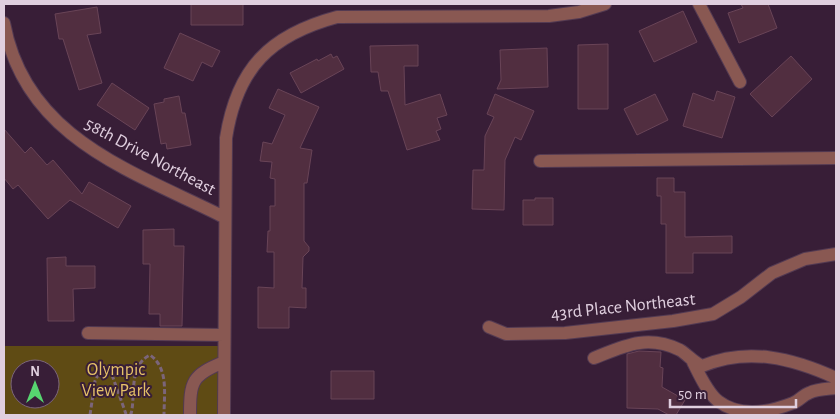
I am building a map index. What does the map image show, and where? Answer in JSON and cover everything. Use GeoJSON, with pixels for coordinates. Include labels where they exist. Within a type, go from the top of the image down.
{"type":"FeatureCollection","features":[{"type":"Feature","properties":{"kind":"street","name":"58th Drive Northeast"},"geometry":{"type":"LineString","coordinates":[[224,415],[226,138],[230,111],[254,65],[273,44],[310,24],[368,10],[549,16],[579,12],[605,4]]}},
{"type":"Feature","properties":{"kind":"street"},"geometry":{"type":"LineString","coordinates":[[699,4],[740,82]]}},
{"type":"Feature","properties":{"kind":"street","name":"58th Drive Northeast"},"geometry":{"type":"LineString","coordinates":[[4,23],[7,41],[16,64],[32,93],[55,122],[78,140],[109,159],[224,217]]}},
{"type":"Feature","properties":{"kind":"street"},"geometry":{"type":"LineString","coordinates":[[540,161],[836,158]]}},
{"type":"Feature","properties":{"kind":"street","name":"43rd Place Northeast"},"geometry":{"type":"LineString","coordinates":[[489,327],[506,334],[565,333],[673,321],[713,314],[741,297],[772,273],[805,259],[836,254]]}},
{"type":"Feature","properties":{"kind":"street"},"geometry":{"type":"LineString","coordinates":[[88,333],[224,335]]}},
{"type":"Feature","properties":{"kind":"street"},"geometry":{"type":"LineString","coordinates":[[594,358],[616,348],[637,342],[660,344],[682,351],[693,362],[703,382],[718,401],[732,408],[758,413],[770,412],[810,393],[836,388]]}},
{"type":"Feature","properties":{"kind":"street"},"geometry":{"type":"LineString","coordinates":[[693,362],[702,366],[722,358],[749,355],[777,357],[817,369],[836,378]]}},
{"type":"Feature","properties":{"kind":"street"},"geometry":{"type":"LineString","coordinates":[[190,415],[190,389],[202,370],[224,362]]}},
{"type":"Feature","properties":{"kind":"path"},"geometry":{"type":"LineString","coordinates":[[90,415],[95,381],[100,371],[105,369],[112,375],[126,414],[131,414],[133,381],[144,358],[150,355],[157,360],[163,373],[164,415]]}},
{"type":"Feature","properties":{"kind":"green space","name":"Olympic View Park"},"geometry":{"type":"Polygon","coordinates":[[[4,346],[228,346],[228,415],[4,415],[4,346]]]}},
{"type":"Feature","properties":{"kind":"building"},"geometry":{"type":"Polygon","coordinates":[[[191,4],[243,4],[243,25],[191,25],[191,4]]]}},
{"type":"Feature","properties":{"kind":"building"},"geometry":{"type":"Polygon","coordinates":[[[741,4],[768,4],[777,28],[739,43],[728,13],[743,8],[741,4]]]}},
{"type":"Feature","properties":{"kind":"building"},"geometry":{"type":"Polygon","coordinates":[[[97,7],[101,33],[87,35],[102,83],[79,90],[63,39],[59,39],[55,14],[97,7]]]}},
{"type":"Feature","properties":{"kind":"building"},"geometry":{"type":"Polygon","coordinates":[[[683,11],[697,42],[654,62],[639,31],[683,11]]]}},
{"type":"Feature","properties":{"kind":"building"},"geometry":{"type":"Polygon","coordinates":[[[180,33],[220,51],[212,67],[202,62],[193,81],[164,68],[180,33]]]}},
{"type":"Feature","properties":{"kind":"building"},"geometry":{"type":"Polygon","coordinates":[[[608,44],[608,109],[578,109],[578,45],[608,44]]]}},
{"type":"Feature","properties":{"kind":"building"},"geometry":{"type":"Polygon","coordinates":[[[418,45],[418,66],[404,66],[405,105],[440,94],[447,115],[437,118],[441,129],[436,131],[440,140],[407,150],[388,91],[381,91],[378,72],[371,72],[370,46],[418,45]]]}},
{"type":"Feature","properties":{"kind":"building"},"geometry":{"type":"Polygon","coordinates":[[[547,48],[548,87],[497,89],[501,80],[500,50],[547,48]]]}},
{"type":"Feature","properties":{"kind":"building"},"geometry":{"type":"Polygon","coordinates":[[[331,54],[333,58],[337,56],[344,69],[301,93],[290,73],[331,54]]]}},
{"type":"Feature","properties":{"kind":"building"},"geometry":{"type":"Polygon","coordinates":[[[791,56],[812,79],[772,117],[750,94],[791,56]]]}},
{"type":"Feature","properties":{"kind":"building"},"geometry":{"type":"Polygon","coordinates":[[[112,83],[149,108],[135,130],[97,105],[112,83]]]}},
{"type":"Feature","properties":{"kind":"building"},"geometry":{"type":"Polygon","coordinates":[[[278,89],[319,107],[300,148],[312,150],[307,183],[304,183],[304,241],[309,247],[309,251],[303,257],[302,288],[306,288],[306,308],[289,307],[289,328],[258,328],[258,287],[274,288],[274,252],[267,252],[268,231],[270,231],[270,206],[275,206],[275,179],[270,178],[272,162],[260,161],[263,142],[272,144],[285,115],[269,108],[278,89]]]}},
{"type":"Feature","properties":{"kind":"building"},"geometry":{"type":"Polygon","coordinates":[[[717,91],[735,97],[722,138],[683,126],[693,93],[714,101],[717,91]]]}},
{"type":"Feature","properties":{"kind":"building"},"geometry":{"type":"Polygon","coordinates":[[[495,94],[534,111],[521,140],[515,137],[505,160],[504,210],[472,209],[473,170],[484,170],[485,136],[494,117],[487,114],[495,94]]]}},
{"type":"Feature","properties":{"kind":"building"},"geometry":{"type":"Polygon","coordinates":[[[655,94],[668,120],[637,135],[624,109],[655,94]]]}},
{"type":"Feature","properties":{"kind":"building"},"geometry":{"type":"Polygon","coordinates":[[[179,96],[182,113],[185,113],[191,145],[167,149],[166,143],[161,144],[154,104],[164,102],[164,99],[179,96]]]}},
{"type":"Feature","properties":{"kind":"building"},"geometry":{"type":"Polygon","coordinates":[[[4,129],[25,153],[31,147],[47,165],[53,160],[82,194],[89,182],[131,206],[118,228],[70,200],[48,219],[18,185],[13,189],[4,178],[4,129]]]}},
{"type":"Feature","properties":{"kind":"building"},"geometry":{"type":"Polygon","coordinates":[[[657,178],[674,178],[674,192],[685,192],[685,237],[732,236],[732,253],[693,253],[693,273],[666,273],[666,224],[661,224],[661,196],[657,196],[657,178]]]}},
{"type":"Feature","properties":{"kind":"building"},"geometry":{"type":"Polygon","coordinates":[[[535,198],[553,198],[553,225],[523,225],[523,200],[535,200],[535,198]]]}},
{"type":"Feature","properties":{"kind":"building"},"geometry":{"type":"Polygon","coordinates":[[[174,229],[174,246],[184,246],[182,326],[160,326],[160,314],[149,314],[150,264],[143,264],[143,230],[174,229]]]}},
{"type":"Feature","properties":{"kind":"building"},"geometry":{"type":"Polygon","coordinates":[[[66,257],[66,266],[95,266],[95,288],[73,289],[74,321],[48,321],[47,258],[66,257]]]}},
{"type":"Feature","properties":{"kind":"building"},"geometry":{"type":"Polygon","coordinates":[[[639,351],[661,352],[660,367],[663,368],[662,387],[685,400],[676,415],[669,415],[658,409],[627,408],[627,354],[639,351]]]}},
{"type":"Feature","properties":{"kind":"building"},"geometry":{"type":"Polygon","coordinates":[[[331,371],[374,371],[374,399],[331,399],[331,371]]]}}]}
